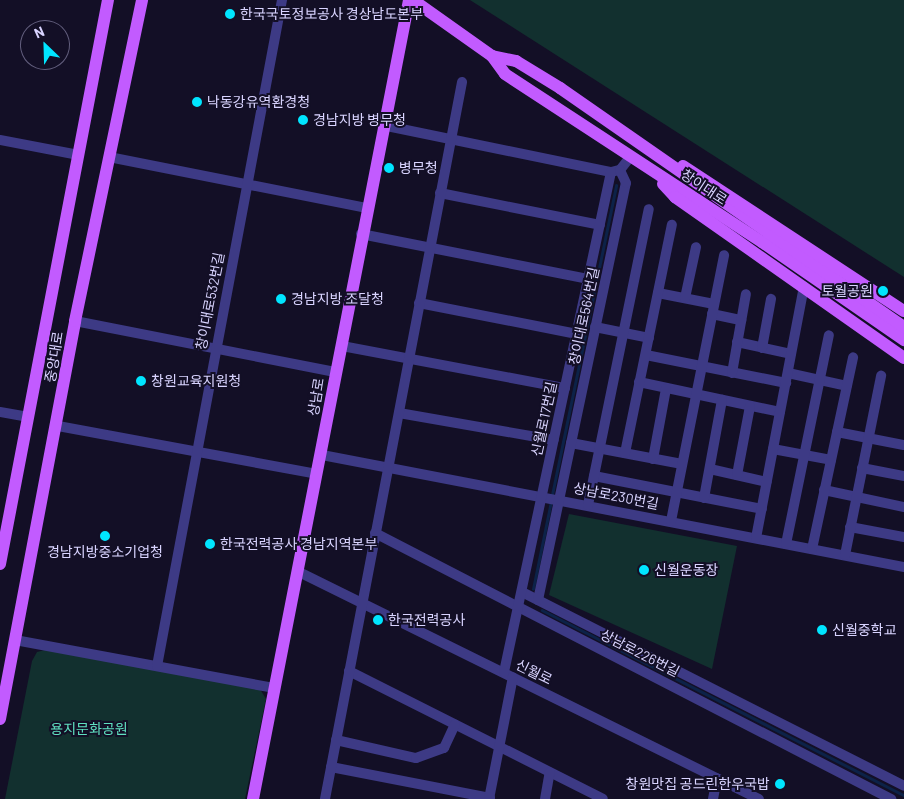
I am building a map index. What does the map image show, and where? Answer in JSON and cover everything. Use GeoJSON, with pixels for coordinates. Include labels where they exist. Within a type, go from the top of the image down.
{"type":"FeatureCollection","features":[{"type":"Feature","properties":{"kind":"main road","name":"중앙대로"},"geometry":{"type":"LineString","coordinates":[[0,564],[108,0]]}},
{"type":"Feature","properties":{"kind":"main road","name":"중앙대로"},"geometry":{"type":"LineString","coordinates":[[0,719],[58,426],[75,321],[142,0]]}},
{"type":"Feature","properties":{"kind":"main road","name":"상남로"},"geometry":{"type":"LineString","coordinates":[[253,799],[297,571],[322,455],[334,372],[342,346],[382,125],[409,0]]}},
{"type":"Feature","properties":{"kind":"main road","name":"창이대로"},"geometry":{"type":"LineString","coordinates":[[413,0],[492,56],[505,74],[762,242],[904,340]]}},
{"type":"Feature","properties":{"kind":"main road","name":"창이대로"},"geometry":{"type":"LineString","coordinates":[[492,56],[516,61],[538,74],[904,327]]}},
{"type":"Feature","properties":{"kind":"main road"},"geometry":{"type":"LineString","coordinates":[[666,164],[684,166],[904,311]]}},
{"type":"Feature","properties":{"kind":"main road"},"geometry":{"type":"LineString","coordinates":[[651,171],[675,197],[904,358]]}},
{"type":"Feature","properties":{"kind":"street","name":"창이대로532번길"},"geometry":{"type":"LineString","coordinates":[[157,666],[246,183],[282,0]]}},
{"type":"Feature","properties":{"kind":"street"},"geometry":{"type":"LineString","coordinates":[[325,799],[462,82]]}},
{"type":"Feature","properties":{"kind":"street"},"geometry":{"type":"LineString","coordinates":[[382,125],[616,171],[630,157]]}},
{"type":"Feature","properties":{"kind":"street"},"geometry":{"type":"LineString","coordinates":[[0,140],[79,155]]}},
{"type":"Feature","properties":{"kind":"street"},"geometry":{"type":"LineString","coordinates":[[109,157],[366,208]]}},
{"type":"Feature","properties":{"kind":"street","name":"신월로17번길"},"geometry":{"type":"LineString","coordinates":[[490,798],[500,746],[518,606],[544,496],[554,440],[600,225],[616,171]]}},
{"type":"Feature","properties":{"kind":"street","name":"창이대로564번길"},"geometry":{"type":"LineString","coordinates":[[538,600],[626,183],[616,171]]}},
{"type":"Feature","properties":{"kind":"street"},"geometry":{"type":"LineString","coordinates":[[440,193],[600,225]]}},
{"type":"Feature","properties":{"kind":"street"},"geometry":{"type":"LineString","coordinates":[[588,505],[649,209]]}},
{"type":"Feature","properties":{"kind":"street"},"geometry":{"type":"LineString","coordinates":[[625,454],[672,225]]}},
{"type":"Feature","properties":{"kind":"street"},"geometry":{"type":"LineString","coordinates":[[361,234],[588,279]]}},
{"type":"Feature","properties":{"kind":"street"},"geometry":{"type":"LineString","coordinates":[[685,298],[696,247]]}},
{"type":"Feature","properties":{"kind":"street"},"geometry":{"type":"LineString","coordinates":[[671,521],[724,255]]}},
{"type":"Feature","properties":{"kind":"street"},"geometry":{"type":"LineString","coordinates":[[756,538],[804,287]]}},
{"type":"Feature","properties":{"kind":"street"},"geometry":{"type":"LineString","coordinates":[[658,293],[685,298],[741,320]]}},
{"type":"Feature","properties":{"kind":"street"},"geometry":{"type":"LineString","coordinates":[[732,372],[746,294]]}},
{"type":"Feature","properties":{"kind":"street"},"geometry":{"type":"LineString","coordinates":[[762,348],[771,299]]}},
{"type":"Feature","properties":{"kind":"street"},"geometry":{"type":"LineString","coordinates":[[419,302],[577,334]]}},
{"type":"Feature","properties":{"kind":"street"},"geometry":{"type":"LineString","coordinates":[[582,315],[623,333],[649,338]]}},
{"type":"Feature","properties":{"kind":"street"},"geometry":{"type":"LineString","coordinates":[[75,321],[334,372]]}},
{"type":"Feature","properties":{"kind":"street"},"geometry":{"type":"LineString","coordinates":[[786,544],[829,335]]}},
{"type":"Feature","properties":{"kind":"street"},"geometry":{"type":"LineString","coordinates":[[737,342],[791,354]]}},
{"type":"Feature","properties":{"kind":"street"},"geometry":{"type":"LineString","coordinates":[[342,346],[565,388]]}},
{"type":"Feature","properties":{"kind":"street"},"geometry":{"type":"LineString","coordinates":[[646,354],[732,372],[819,380],[847,386]]}},
{"type":"Feature","properties":{"kind":"street"},"geometry":{"type":"LineString","coordinates":[[812,549],[853,357]]}},
{"type":"Feature","properties":{"kind":"street"},"geometry":{"type":"LineString","coordinates":[[845,555],[881,376]]}},
{"type":"Feature","properties":{"kind":"street"},"geometry":{"type":"LineString","coordinates":[[639,382],[780,412]]}},
{"type":"Feature","properties":{"kind":"street"},"geometry":{"type":"LineString","coordinates":[[653,460],[666,389]]}},
{"type":"Feature","properties":{"kind":"street"},"geometry":{"type":"LineString","coordinates":[[704,498],[722,400]]}},
{"type":"Feature","properties":{"kind":"street"},"geometry":{"type":"LineString","coordinates":[[737,475],[750,406]]}},
{"type":"Feature","properties":{"kind":"street"},"geometry":{"type":"LineString","coordinates":[[0,412],[28,417]]}},
{"type":"Feature","properties":{"kind":"street"},"geometry":{"type":"LineString","coordinates":[[399,413],[554,440]]}},
{"type":"Feature","properties":{"kind":"street"},"geometry":{"type":"LineString","coordinates":[[58,426],[196,450],[317,474]]}},
{"type":"Feature","properties":{"kind":"street"},"geometry":{"type":"LineString","coordinates":[[837,432],[904,445]]}},
{"type":"Feature","properties":{"kind":"street"},"geometry":{"type":"LineString","coordinates":[[571,444],[682,464]]}},
{"type":"Feature","properties":{"kind":"street"},"geometry":{"type":"LineString","coordinates":[[773,449],[831,460]]}},
{"type":"Feature","properties":{"kind":"street","name":"상남로230번길"},"geometry":{"type":"LineString","coordinates":[[322,455],[544,496],[904,567]]}},
{"type":"Feature","properties":{"kind":"street"},"geometry":{"type":"LineString","coordinates":[[862,468],[904,476]]}},
{"type":"Feature","properties":{"kind":"street"},"geometry":{"type":"LineString","coordinates":[[710,469],[767,482]]}},
{"type":"Feature","properties":{"kind":"street"},"geometry":{"type":"LineString","coordinates":[[594,476],[762,510]]}},
{"type":"Feature","properties":{"kind":"street"},"geometry":{"type":"LineString","coordinates":[[824,490],[904,507]]}},
{"type":"Feature","properties":{"kind":"street"},"geometry":{"type":"LineString","coordinates":[[850,527],[904,537]]}},
{"type":"Feature","properties":{"kind":"street","name":"상남로226번길"},"geometry":{"type":"LineString","coordinates":[[375,533],[890,799]]}},
{"type":"Feature","properties":{"kind":"street","name":"신월로"},"geometry":{"type":"LineString","coordinates":[[297,571],[759,799]]}},
{"type":"Feature","properties":{"kind":"street"},"geometry":{"type":"LineString","coordinates":[[522,592],[904,786]]}},
{"type":"Feature","properties":{"kind":"street"},"geometry":{"type":"LineString","coordinates":[[15,640],[274,688]]}},
{"type":"Feature","properties":{"kind":"street"},"geometry":{"type":"LineString","coordinates":[[349,671],[603,799]]}},
{"type":"Feature","properties":{"kind":"street"},"geometry":{"type":"LineString","coordinates":[[336,740],[416,758],[444,748],[454,724]]}},
{"type":"Feature","properties":{"kind":"street"},"geometry":{"type":"LineString","coordinates":[[330,767],[490,798]]}},
{"type":"Feature","properties":{"kind":"street"},"geometry":{"type":"LineString","coordinates":[[545,799],[550,772]]}},
{"type":"Feature","properties":{"kind":"street"},"geometry":{"type":"LineString","coordinates":[[713,799],[717,778]]}},
{"type":"Feature","properties":{"kind":"green space"},"geometry":{"type":"Polygon","coordinates":[[[470,0],[904,0],[904,277],[470,0]]]}},
{"type":"Feature","properties":{"kind":"green space","name":"신월운동장"},"geometry":{"type":"Polygon","coordinates":[[[569,514],[737,546],[712,669],[549,595],[569,514]]]}},
{"type":"Feature","properties":{"kind":"green space","name":"용지문화공원"},"geometry":{"type":"Polygon","coordinates":[[[45,650],[260,689],[266,699],[245,799],[5,799],[32,661],[37,652],[45,650]]]}},
{"type":"Feature","properties":{"kind":"waterway"},"geometry":{"type":"LineString","coordinates":[[552,495],[616,186]]}},
{"type":"Feature","properties":{"kind":"waterway"},"geometry":{"type":"LineString","coordinates":[[533,589],[551,501]]}},
{"type":"Feature","properties":{"kind":"waterway"},"geometry":{"type":"LineString","coordinates":[[542,610],[904,795]]}},
{"type":"Feature","properties":{"kind":"place","name":"한국국토정보공사 경상남도본부"},"geometry":{"type":"Point","coordinates":[230,14]}},
{"type":"Feature","properties":{"kind":"place","name":"낙동강유역환경청"},"geometry":{"type":"Point","coordinates":[197,102]}},
{"type":"Feature","properties":{"kind":"place","name":"경남지방 병무청"},"geometry":{"type":"Point","coordinates":[303,120]}},
{"type":"Feature","properties":{"kind":"place","name":"병무청"},"geometry":{"type":"Point","coordinates":[389,168]}},
{"type":"Feature","properties":{"kind":"place","name":"토월공원"},"geometry":{"type":"Point","coordinates":[883,291]}},
{"type":"Feature","properties":{"kind":"place","name":"경남지방 조달청"},"geometry":{"type":"Point","coordinates":[281,299]}},
{"type":"Feature","properties":{"kind":"place","name":"창원교육지원청"},"geometry":{"type":"Point","coordinates":[141,381]}},
{"type":"Feature","properties":{"kind":"place","name":"경남지방중소기업청"},"geometry":{"type":"Point","coordinates":[105,536]}},
{"type":"Feature","properties":{"kind":"place","name":"한국전력공사 경남지역본부"},"geometry":{"type":"Point","coordinates":[210,544]}},
{"type":"Feature","properties":{"kind":"place","name":"신월운동장"},"geometry":{"type":"Point","coordinates":[644,570]}},
{"type":"Feature","properties":{"kind":"place","name":"한국전력공사"},"geometry":{"type":"Point","coordinates":[378,620]}},
{"type":"Feature","properties":{"kind":"place","name":"신월중학교"},"geometry":{"type":"Point","coordinates":[822,630]}},
{"type":"Feature","properties":{"kind":"place","name":"창원맛집 공드린한우국밥"},"geometry":{"type":"Point","coordinates":[780,784]}}]}
